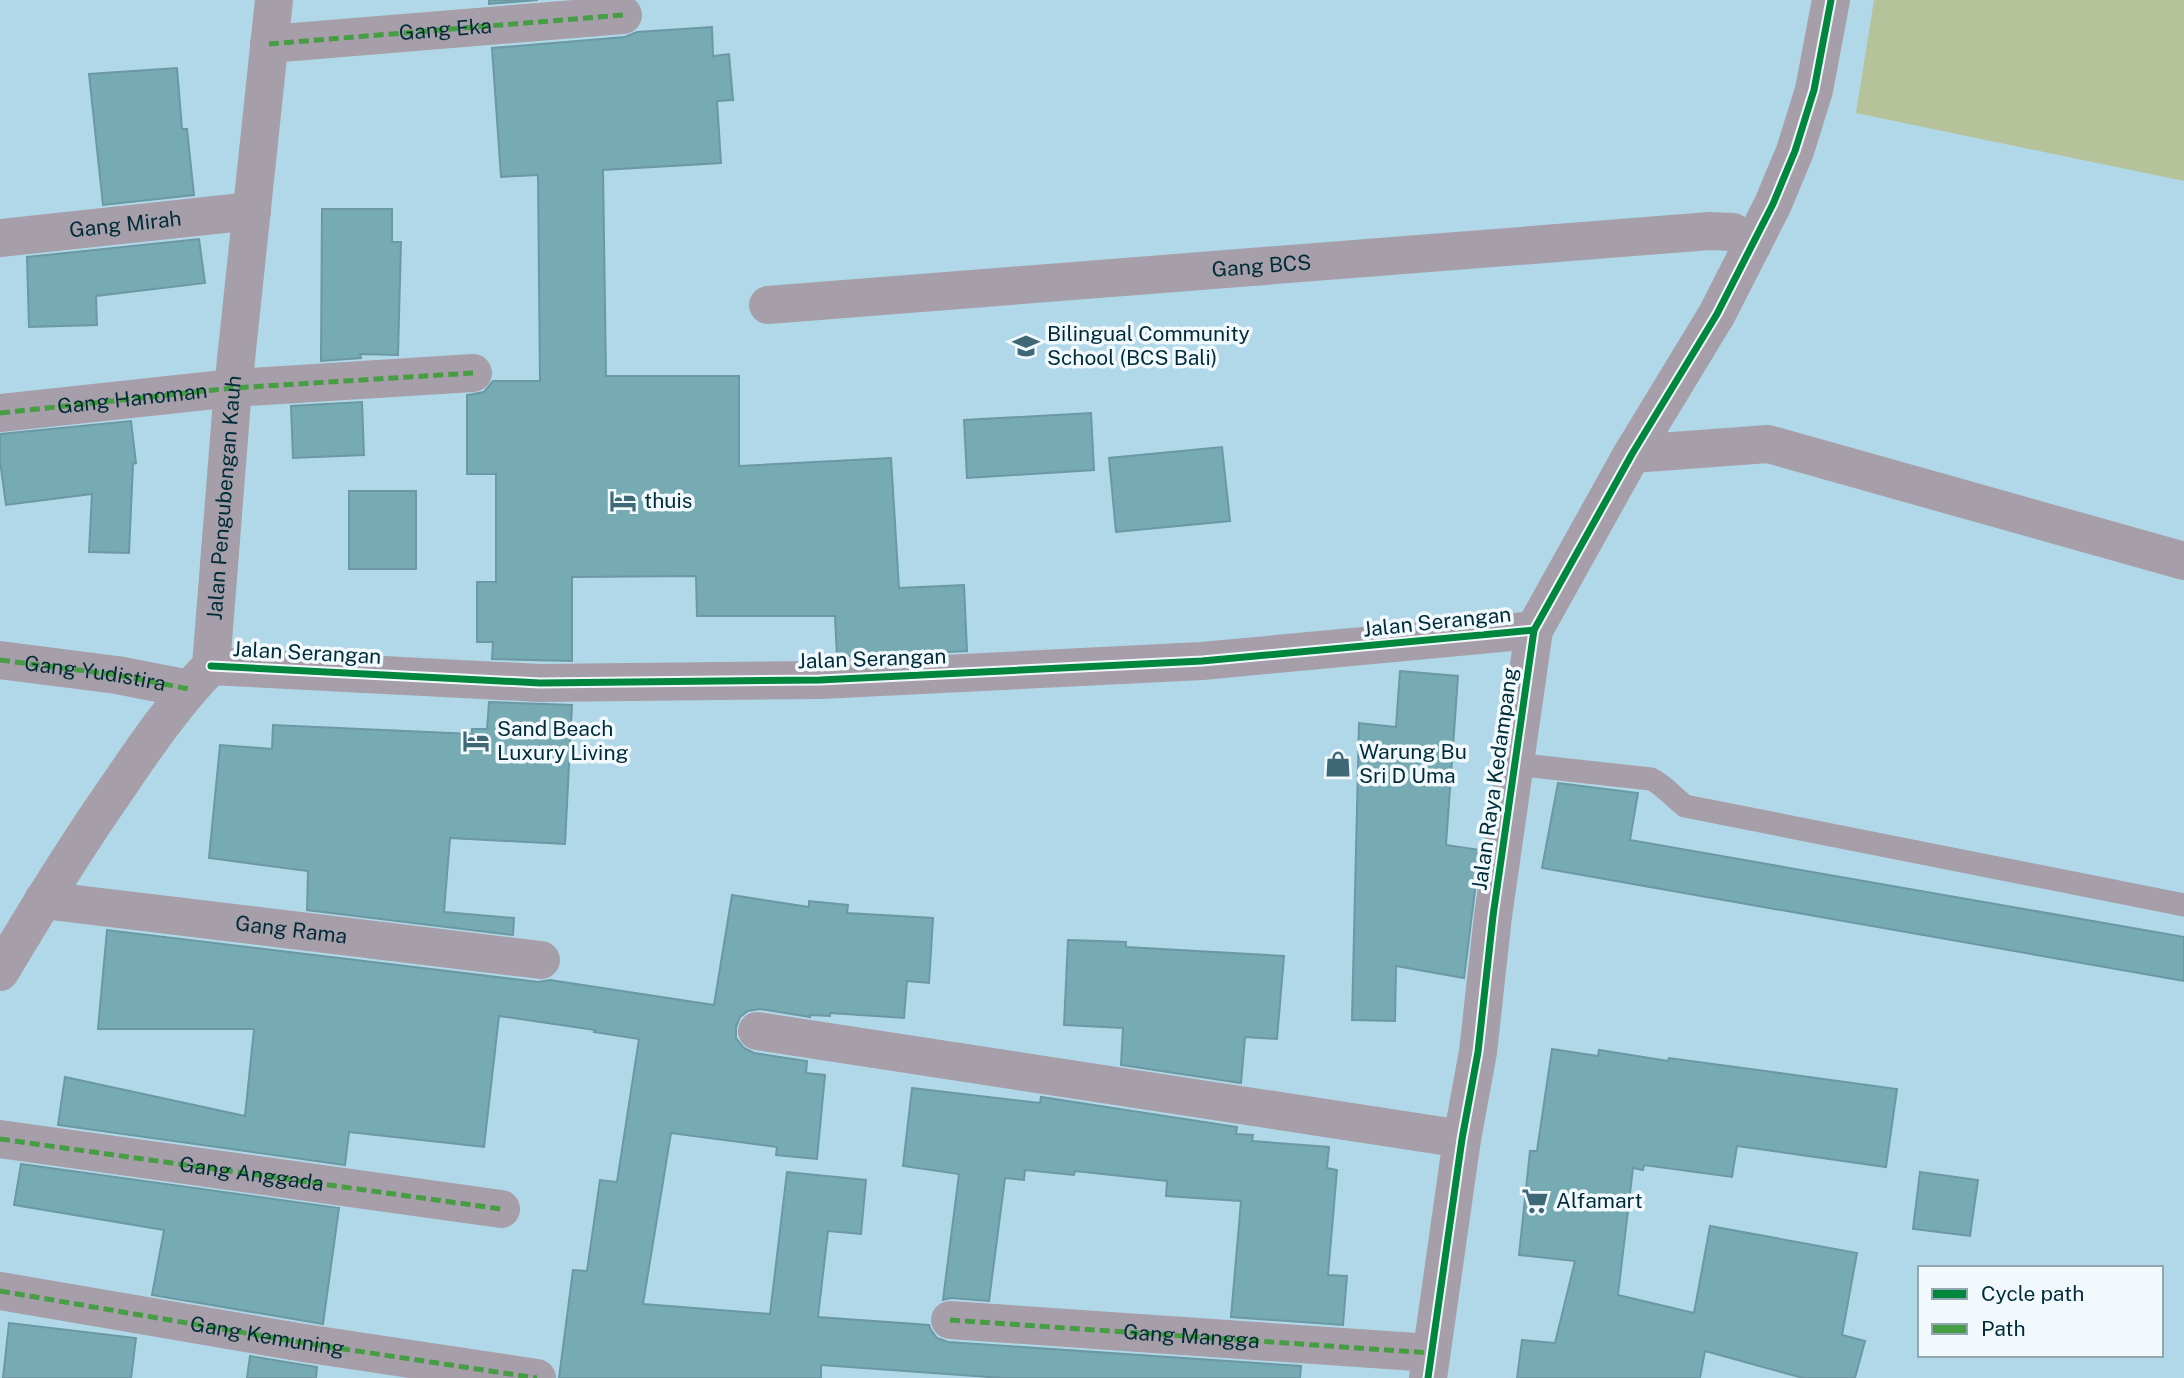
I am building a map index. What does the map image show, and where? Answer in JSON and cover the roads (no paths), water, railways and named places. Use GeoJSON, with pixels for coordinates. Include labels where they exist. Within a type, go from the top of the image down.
{"type":"FeatureCollection","features":[{"type":"Feature","properties":{"kind":"street","name":"Jalan Pengubengan Kauh"},"geometry":{"type":"LineString","coordinates":[[200,678],[275,0]]}},
{"type":"Feature","properties":{"kind":"street","name":"Jalan Raya Kedampang"},"geometry":{"type":"LineString","coordinates":[[1429,1366],[1462,1139],[1478,1052],[1493,916],[1534,631],[1632,454],[1717,314],[1753,244],[1795,151],[1814,90],[1831,0]]}},
{"type":"Feature","properties":{"kind":"street","name":"Gang Eka"},"geometry":{"type":"LineString","coordinates":[[269,44],[623,15]]}},
{"type":"Feature","properties":{"kind":"street","name":"Gang Mirah"},"geometry":{"type":"LineString","coordinates":[[0,238],[252,211]]}},
{"type":"Feature","properties":{"kind":"street","name":"Gang BCS"},"geometry":{"type":"LineString","coordinates":[[768,305],[1710,231],[1733,232],[1753,244]]}},
{"type":"Feature","properties":{"kind":"street","name":"Gang Hanoman"},"geometry":{"type":"LineString","coordinates":[[0,413],[233,388],[473,373]]}},
{"type":"Feature","properties":{"kind":"street"},"geometry":{"type":"LineString","coordinates":[[1632,454],[1768,444],[2184,561]]}},
{"type":"Feature","properties":{"kind":"street","name":"Jalan Serangan"},"geometry":{"type":"LineString","coordinates":[[200,678],[540,683],[820,680],[1202,661],[1534,631]]}},
{"type":"Feature","properties":{"kind":"street","name":"Gang Yudistira"},"geometry":{"type":"LineString","coordinates":[[0,660],[117,676],[200,678]]}},
{"type":"Feature","properties":{"kind":"street"},"geometry":{"type":"LineString","coordinates":[[0,972],[43,900],[153,734],[200,678]]}},
{"type":"Feature","properties":{"kind":"street","name":"Gang Rama"},"geometry":{"type":"LineString","coordinates":[[43,900],[541,960]]}},
{"type":"Feature","properties":{"kind":"street"},"geometry":{"type":"LineString","coordinates":[[757,1031],[1462,1139]]}},
{"type":"Feature","properties":{"kind":"street","name":"Gang Anggada"},"geometry":{"type":"LineString","coordinates":[[0,1139],[501,1209]]}},
{"type":"Feature","properties":{"kind":"street","name":"Gang Kemuning"},"geometry":{"type":"LineString","coordinates":[[0,1291],[304,1343],[537,1378]]}},
{"type":"Feature","properties":{"kind":"street","name":"Gang Mangga"},"geometry":{"type":"LineString","coordinates":[[950,1320],[1429,1366]]}},
{"type":"Feature","properties":{"kind":"lane"},"geometry":{"type":"LineString","coordinates":[[1514,764],[1651,779],[1660,783],[1674,799],[1685,806],[2184,905]]}},
{"type":"Feature","properties":{"kind":"place","name":"Bilingual Community School (BCS Bali)"},"geometry":{"type":"Point","coordinates":[1026,346]}},
{"type":"Feature","properties":{"kind":"place","name":"thuis"},"geometry":{"type":"Point","coordinates":[623,501]}},
{"type":"Feature","properties":{"kind":"place","name":"Sand Beach Luxury Living"},"geometry":{"type":"Point","coordinates":[476,741]}},
{"type":"Feature","properties":{"kind":"place","name":"Warung Bu Sri D Uma"},"geometry":{"type":"Point","coordinates":[1338,764]}},
{"type":"Feature","properties":{"kind":"place","name":"Alfamart"},"geometry":{"type":"Point","coordinates":[1535,1201]}}]}
